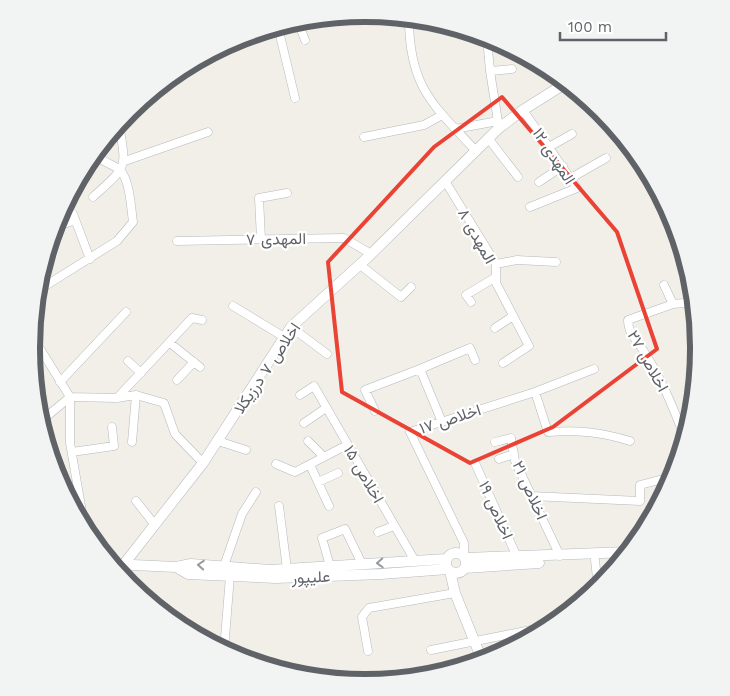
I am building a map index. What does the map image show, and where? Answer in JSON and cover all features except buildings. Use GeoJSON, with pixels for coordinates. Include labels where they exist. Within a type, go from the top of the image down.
{"type":"FeatureCollection","features":[{"type":"Feature","properties":{"kind":"main road","name":"اخلاص ۷ درزیکلا"},"geometry":{"type":"LineString","coordinates":[[124,564],[203,463],[291,327],[371,254],[476,151],[498,124],[559,87]]}},
{"type":"Feature","properties":{"kind":"main road","name":"علیپور"},"geometry":{"type":"LineString","coordinates":[[176,567],[188,574],[276,578],[381,574],[517,557],[618,553]]}},
{"type":"Feature","properties":{"kind":"main road","name":"علیپور"},"geometry":{"type":"LineString","coordinates":[[124,564],[176,567],[191,564],[287,569],[415,561],[457,565],[595,560],[611,561]]}},
{"type":"Feature","properties":{"kind":"main road"},"geometry":{"type":"LineString","coordinates":[[457,565],[455,593],[479,653]]}},
{"type":"Feature","properties":{"kind":"street"},"geometry":{"type":"LineString","coordinates":[[409,25],[409,42],[416,78],[442,115],[476,151]]}},
{"type":"Feature","properties":{"kind":"street"},"geometry":{"type":"LineString","coordinates":[[301,29],[305,40]]}},
{"type":"Feature","properties":{"kind":"street"},"geometry":{"type":"LineString","coordinates":[[280,34],[294,98]]}},
{"type":"Feature","properties":{"kind":"street"},"geometry":{"type":"LineString","coordinates":[[456,129],[498,124],[489,46]]}},
{"type":"Feature","properties":{"kind":"street"},"geometry":{"type":"LineString","coordinates":[[490,70],[512,69]]}},
{"type":"Feature","properties":{"kind":"street","name":"المهدی ۱۲"},"geometry":{"type":"LineString","coordinates":[[523,110],[577,188],[530,207]]}},
{"type":"Feature","properties":{"kind":"street"},"geometry":{"type":"LineString","coordinates":[[364,137],[424,125],[442,115]]}},
{"type":"Feature","properties":{"kind":"street"},"geometry":{"type":"LineString","coordinates":[[94,197],[121,172],[124,161],[121,132]]}},
{"type":"Feature","properties":{"kind":"street"},"geometry":{"type":"LineString","coordinates":[[124,161],[208,132]]}},
{"type":"Feature","properties":{"kind":"street"},"geometry":{"type":"LineString","coordinates":[[549,146],[572,134]]}},
{"type":"Feature","properties":{"kind":"street"},"geometry":{"type":"LineString","coordinates":[[488,138],[518,177]]}},
{"type":"Feature","properties":{"kind":"street"},"geometry":{"type":"LineString","coordinates":[[571,178],[606,158]]}},
{"type":"Feature","properties":{"kind":"street"},"geometry":{"type":"LineString","coordinates":[[46,286],[117,241],[133,222],[130,196],[121,172],[100,159]]}},
{"type":"Feature","properties":{"kind":"street"},"geometry":{"type":"LineString","coordinates":[[539,182],[563,166]]}},
{"type":"Feature","properties":{"kind":"street","name":"المهدی ۸"},"geometry":{"type":"LineString","coordinates":[[445,180],[496,264],[496,284],[529,346],[503,363]]}},
{"type":"Feature","properties":{"kind":"street"},"geometry":{"type":"LineString","coordinates":[[262,239],[259,198],[287,192]]}},
{"type":"Feature","properties":{"kind":"street"},"geometry":{"type":"LineString","coordinates":[[65,221],[74,217],[90,259]]}},
{"type":"Feature","properties":{"kind":"street","name":"المهدی ۷"},"geometry":{"type":"LineString","coordinates":[[178,241],[344,238],[371,254]]}},
{"type":"Feature","properties":{"kind":"street"},"geometry":{"type":"LineString","coordinates":[[496,264],[517,260],[556,262]]}},
{"type":"Feature","properties":{"kind":"street"},"geometry":{"type":"LineString","coordinates":[[359,264],[401,296],[411,287]]}},
{"type":"Feature","properties":{"kind":"street"},"geometry":{"type":"LineString","coordinates":[[471,302],[466,295],[496,277]]}},
{"type":"Feature","properties":{"kind":"street"},"geometry":{"type":"LineString","coordinates":[[664,285],[673,304]]}},
{"type":"Feature","properties":{"kind":"street","name":"اخلاص ۲۷"},"geometry":{"type":"LineString","coordinates":[[680,426],[650,360],[628,329],[628,320],[673,304],[687,303]]}},
{"type":"Feature","properties":{"kind":"street"},"geometry":{"type":"LineString","coordinates":[[233,306],[284,337]]}},
{"type":"Feature","properties":{"kind":"street"},"geometry":{"type":"LineString","coordinates":[[60,382],[126,312]]}},
{"type":"Feature","properties":{"kind":"street"},"geometry":{"type":"LineString","coordinates":[[495,328],[513,316]]}},
{"type":"Feature","properties":{"kind":"street"},"geometry":{"type":"LineString","coordinates":[[116,398],[192,318],[202,320]]}},
{"type":"Feature","properties":{"kind":"street"},"geometry":{"type":"LineString","coordinates":[[291,327],[326,354]]}},
{"type":"Feature","properties":{"kind":"street"},"geometry":{"type":"LineString","coordinates":[[170,343],[197,365],[178,380]]}},
{"type":"Feature","properties":{"kind":"street"},"geometry":{"type":"LineString","coordinates":[[375,411],[365,390],[470,348],[475,360]]}},
{"type":"Feature","properties":{"kind":"street"},"geometry":{"type":"LineString","coordinates":[[40,353],[70,397],[72,452],[80,506]]}},
{"type":"Feature","properties":{"kind":"street"},"geometry":{"type":"LineString","coordinates":[[128,361],[141,373]]}},
{"type":"Feature","properties":{"kind":"street"},"geometry":{"type":"LineString","coordinates":[[420,369],[442,422]]}},
{"type":"Feature","properties":{"kind":"street","name":"اخلاص ۱۷"},"geometry":{"type":"LineString","coordinates":[[457,565],[464,543],[410,432],[535,392],[594,369]]}},
{"type":"Feature","properties":{"kind":"street","name":"اخلاص ۱۵"},"geometry":{"type":"LineString","coordinates":[[300,395],[314,386],[415,561]]}},
{"type":"Feature","properties":{"kind":"street"},"geometry":{"type":"LineString","coordinates":[[535,392],[548,432],[582,430],[603,433],[630,441]]}},
{"type":"Feature","properties":{"kind":"street"},"geometry":{"type":"LineString","coordinates":[[132,442],[136,395]]}},
{"type":"Feature","properties":{"kind":"street"},"geometry":{"type":"LineString","coordinates":[[47,416],[70,397],[116,398],[136,395],[164,403],[176,434],[203,463]]}},
{"type":"Feature","properties":{"kind":"street"},"geometry":{"type":"LineString","coordinates":[[304,423],[326,408]]}},
{"type":"Feature","properties":{"kind":"street"},"geometry":{"type":"LineString","coordinates":[[72,452],[114,446],[112,427]]}},
{"type":"Feature","properties":{"kind":"street","name":"اخلاص ۲۱"},"geometry":{"type":"LineString","coordinates":[[495,442],[511,438],[514,454],[531,496],[560,556]]}},
{"type":"Feature","properties":{"kind":"street"},"geometry":{"type":"LineString","coordinates":[[218,441],[246,450]]}},
{"type":"Feature","properties":{"kind":"street"},"geometry":{"type":"LineString","coordinates":[[308,441],[324,457]]}},
{"type":"Feature","properties":{"kind":"street"},"geometry":{"type":"LineString","coordinates":[[276,464],[295,472],[347,445]]}},
{"type":"Feature","properties":{"kind":"street"},"geometry":{"type":"LineString","coordinates":[[499,459],[514,454]]}},
{"type":"Feature","properties":{"kind":"street","name":"اخلاص ۱۹"},"geometry":{"type":"LineString","coordinates":[[476,463],[517,557]]}},
{"type":"Feature","properties":{"kind":"street"},"geometry":{"type":"LineString","coordinates":[[310,465],[329,506]]}},
{"type":"Feature","properties":{"kind":"street"},"geometry":{"type":"LineString","coordinates":[[318,482],[338,473]]}},
{"type":"Feature","properties":{"kind":"street"},"geometry":{"type":"LineString","coordinates":[[531,496],[640,502],[640,485],[663,479]]}},
{"type":"Feature","properties":{"kind":"street"},"geometry":{"type":"LineString","coordinates":[[73,491],[78,491]]}},
{"type":"Feature","properties":{"kind":"street"},"geometry":{"type":"LineString","coordinates":[[224,566],[242,514],[256,492]]}},
{"type":"Feature","properties":{"kind":"street"},"geometry":{"type":"LineString","coordinates":[[136,501],[155,525]]}},
{"type":"Feature","properties":{"kind":"street"},"geometry":{"type":"LineString","coordinates":[[278,506],[287,569]]}},
{"type":"Feature","properties":{"kind":"street"},"geometry":{"type":"LineString","coordinates":[[378,532],[394,526]]}},
{"type":"Feature","properties":{"kind":"street"},"geometry":{"type":"LineString","coordinates":[[330,566],[322,538],[345,529],[362,564]]}},
{"type":"Feature","properties":{"kind":"street"},"geometry":{"type":"LineString","coordinates":[[595,560],[597,576]]}},
{"type":"Feature","properties":{"kind":"street"},"geometry":{"type":"LineString","coordinates":[[225,642],[230,576]]}},
{"type":"Feature","properties":{"kind":"street"},"geometry":{"type":"LineString","coordinates":[[368,651],[362,616],[369,608],[455,593]]}},
{"type":"Feature","properties":{"kind":"street"},"geometry":{"type":"LineString","coordinates":[[431,650],[527,631]]}},
{"type":"Feature","properties":{"kind":"highlighted area"},"geometry":{"type":"Polygon","coordinates":[[[502,97],[617,232],[657,349],[553,427],[470,463],[342,392],[328,262],[434,147],[502,97]]]}}]}
